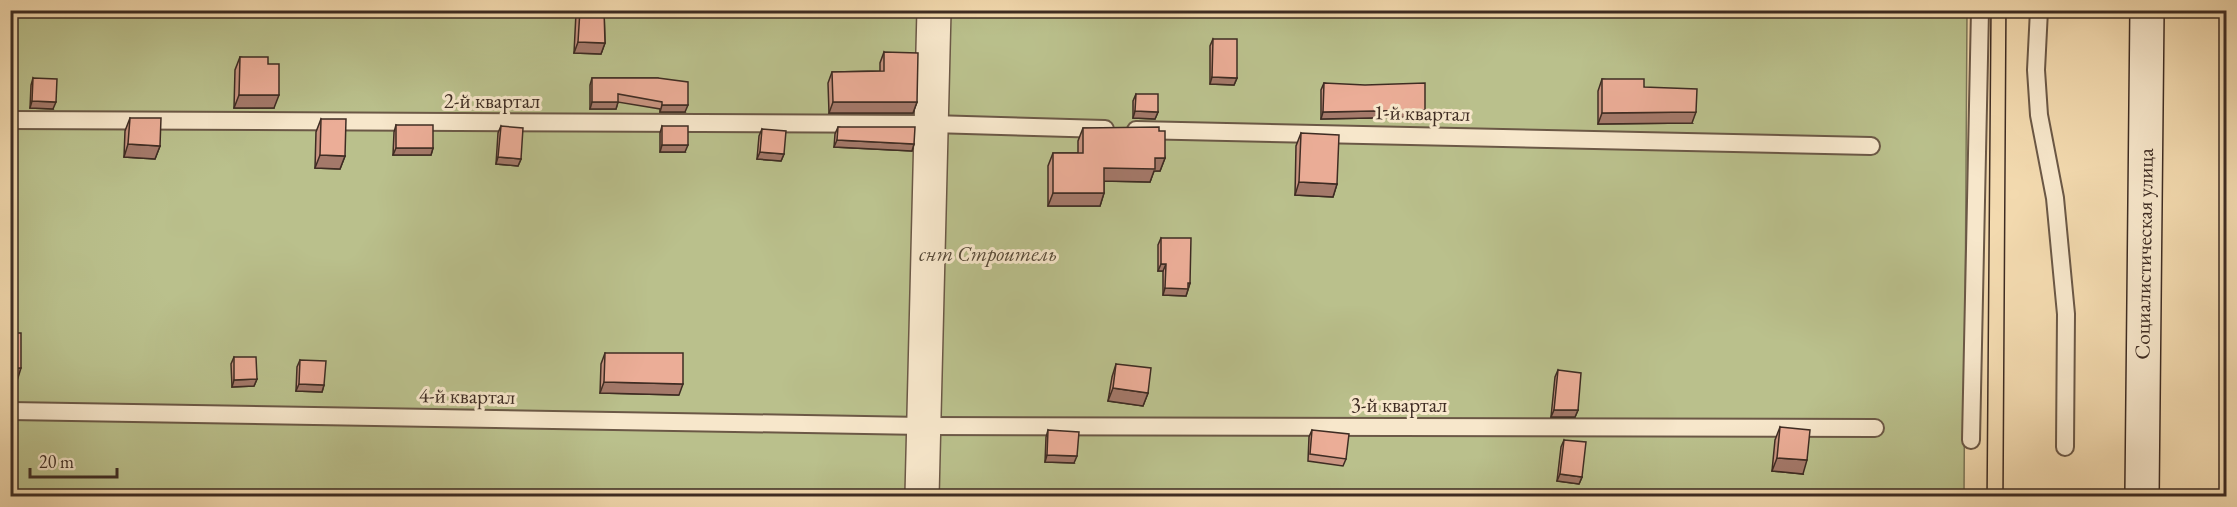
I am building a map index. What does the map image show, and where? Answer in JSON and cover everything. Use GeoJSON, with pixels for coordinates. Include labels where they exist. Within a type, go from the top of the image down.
{"type":"FeatureCollection","features":[{"type":"Feature","properties":{"kind":"street"},"geometry":{"type":"LineString","coordinates":[[922,496],[934,10]]}},
{"type":"Feature","properties":{"kind":"street","name":"Социалистическая улица"},"geometry":{"type":"LineString","coordinates":[[2142,496],[2147,10]]}},
{"type":"Feature","properties":{"kind":"lane"},"geometry":{"type":"LineString","coordinates":[[1971,440],[1980,10]]}},
{"type":"Feature","properties":{"kind":"lane"},"geometry":{"type":"LineString","coordinates":[[2039,10],[2036,70],[2039,115],[2055,198],[2067,314],[2065,447]]}},
{"type":"Feature","properties":{"kind":"lane","name":"2-й квартал"},"geometry":{"type":"LineString","coordinates":[[10,120],[973,126]]}},
{"type":"Feature","properties":{"kind":"lane","name":"1-й квартал"},"geometry":{"type":"LineString","coordinates":[[973,126],[1870,146]]}},
{"type":"Feature","properties":{"kind":"lane","name":"4-й квартал"},"geometry":{"type":"LineString","coordinates":[[10,411],[923,426]]}},
{"type":"Feature","properties":{"kind":"lane","name":"3-й квартал"},"geometry":{"type":"LineString","coordinates":[[923,426],[1875,428]]}},
{"type":"Feature","properties":{"kind":"green space","name":"снт Строитель"},"geometry":{"type":"Polygon","coordinates":[[[10,11],[1967,11],[1964,496],[11,496],[10,11]]]}},
{"type":"Feature","properties":{"kind":"building"},"geometry":{"type":"Polygon","coordinates":[[[580,10],[604,10],[605,43],[578,42],[580,10]]]}},
{"type":"Feature","properties":{"kind":"building"},"geometry":{"type":"Polygon","coordinates":[[[1213,39],[1237,39],[1237,78],[1212,77],[1213,39]]]}},
{"type":"Feature","properties":{"kind":"building"},"geometry":{"type":"Polygon","coordinates":[[[884,52],[918,53],[917,102],[833,102],[832,72],[884,71],[884,52]]]}},
{"type":"Feature","properties":{"kind":"building"},"geometry":{"type":"Polygon","coordinates":[[[240,57],[268,57],[268,64],[279,64],[279,95],[239,95],[240,57]]]}},
{"type":"Feature","properties":{"kind":"building"},"geometry":{"type":"Polygon","coordinates":[[[33,78],[57,79],[56,102],[32,101],[33,78]]]}},
{"type":"Feature","properties":{"kind":"building"},"geometry":{"type":"Polygon","coordinates":[[[592,78],[658,78],[688,82],[688,105],[662,105],[662,102],[618,94],[618,102],[592,102],[592,78]]]}},
{"type":"Feature","properties":{"kind":"building"},"geometry":{"type":"Polygon","coordinates":[[[1602,79],[1644,79],[1644,87],[1697,89],[1696,112],[1602,113],[1602,79]]]}},
{"type":"Feature","properties":{"kind":"building"},"geometry":{"type":"Polygon","coordinates":[[[1324,83],[1365,85],[1425,83],[1425,110],[1323,112],[1324,83]]]}},
{"type":"Feature","properties":{"kind":"building"},"geometry":{"type":"Polygon","coordinates":[[[1136,94],[1158,94],[1158,112],[1135,111],[1136,94]]]}},
{"type":"Feature","properties":{"kind":"building"},"geometry":{"type":"Polygon","coordinates":[[[130,118],[161,118],[160,146],[128,144],[130,118]]]}},
{"type":"Feature","properties":{"kind":"building"},"geometry":{"type":"Polygon","coordinates":[[[321,119],[346,119],[345,156],[320,155],[321,119]]]}},
{"type":"Feature","properties":{"kind":"building"},"geometry":{"type":"Polygon","coordinates":[[[396,125],[433,125],[433,148],[396,148],[396,125]]]}},
{"type":"Feature","properties":{"kind":"building"},"geometry":{"type":"Polygon","coordinates":[[[501,126],[523,128],[521,159],[498,157],[501,126]]]}},
{"type":"Feature","properties":{"kind":"building"},"geometry":{"type":"Polygon","coordinates":[[[662,126],[688,126],[688,145],[662,145],[662,126]]]}},
{"type":"Feature","properties":{"kind":"building"},"geometry":{"type":"Polygon","coordinates":[[[838,127],[915,127],[914,144],[837,140],[838,127]]]}},
{"type":"Feature","properties":{"kind":"building"},"geometry":{"type":"Polygon","coordinates":[[[1159,127],[1159,131],[1165,131],[1165,158],[1155,158],[1155,169],[1104,168],[1104,193],[1053,193],[1053,153],[1083,153],[1083,128],[1159,127]]]}},
{"type":"Feature","properties":{"kind":"building"},"geometry":{"type":"Polygon","coordinates":[[[762,129],[786,131],[784,154],[760,152],[762,129]]]}},
{"type":"Feature","properties":{"kind":"building"},"geometry":{"type":"Polygon","coordinates":[[[1301,133],[1339,135],[1337,184],[1299,182],[1301,133]]]}},
{"type":"Feature","properties":{"kind":"building"},"geometry":{"type":"Polygon","coordinates":[[[1161,238],[1191,238],[1188,289],[1165,288],[1166,264],[1161,264],[1161,238]]]}},
{"type":"Feature","properties":{"kind":"building"},"geometry":{"type":"Polygon","coordinates":[[[10,333],[21,333],[21,368],[10,368],[10,333]]]}},
{"type":"Feature","properties":{"kind":"building"},"geometry":{"type":"Polygon","coordinates":[[[605,353],[683,353],[683,384],[604,382],[605,353]]]}},
{"type":"Feature","properties":{"kind":"building"},"geometry":{"type":"Polygon","coordinates":[[[234,357],[256,357],[257,379],[234,380],[234,357]]]}},
{"type":"Feature","properties":{"kind":"building"},"geometry":{"type":"Polygon","coordinates":[[[300,360],[326,361],[324,385],[299,384],[300,360]]]}},
{"type":"Feature","properties":{"kind":"building"},"geometry":{"type":"Polygon","coordinates":[[[1116,364],[1151,368],[1148,393],[1113,388],[1116,364]]]}},
{"type":"Feature","properties":{"kind":"building"},"geometry":{"type":"Polygon","coordinates":[[[1558,370],[1581,373],[1578,410],[1554,410],[1558,370]]]}},
{"type":"Feature","properties":{"kind":"building"},"geometry":{"type":"Polygon","coordinates":[[[1780,427],[1810,430],[1807,460],[1777,458],[1780,427]]]}},
{"type":"Feature","properties":{"kind":"building"},"geometry":{"type":"Polygon","coordinates":[[[1048,430],[1079,432],[1077,456],[1047,455],[1048,430]]]}},
{"type":"Feature","properties":{"kind":"building"},"geometry":{"type":"Polygon","coordinates":[[[1312,430],[1349,434],[1346,459],[1310,454],[1312,430]]]}},
{"type":"Feature","properties":{"kind":"building"},"geometry":{"type":"Polygon","coordinates":[[[1564,440],[1586,442],[1582,477],[1560,474],[1564,440]]]}},
{"type":"Feature","properties":{"kind":"tram line"},"geometry":{"type":"LineString","coordinates":[[1987,496],[1991,10]]}},
{"type":"Feature","properties":{"kind":"tram line"},"geometry":{"type":"LineString","coordinates":[[2003,496],[2006,10]]}}]}
